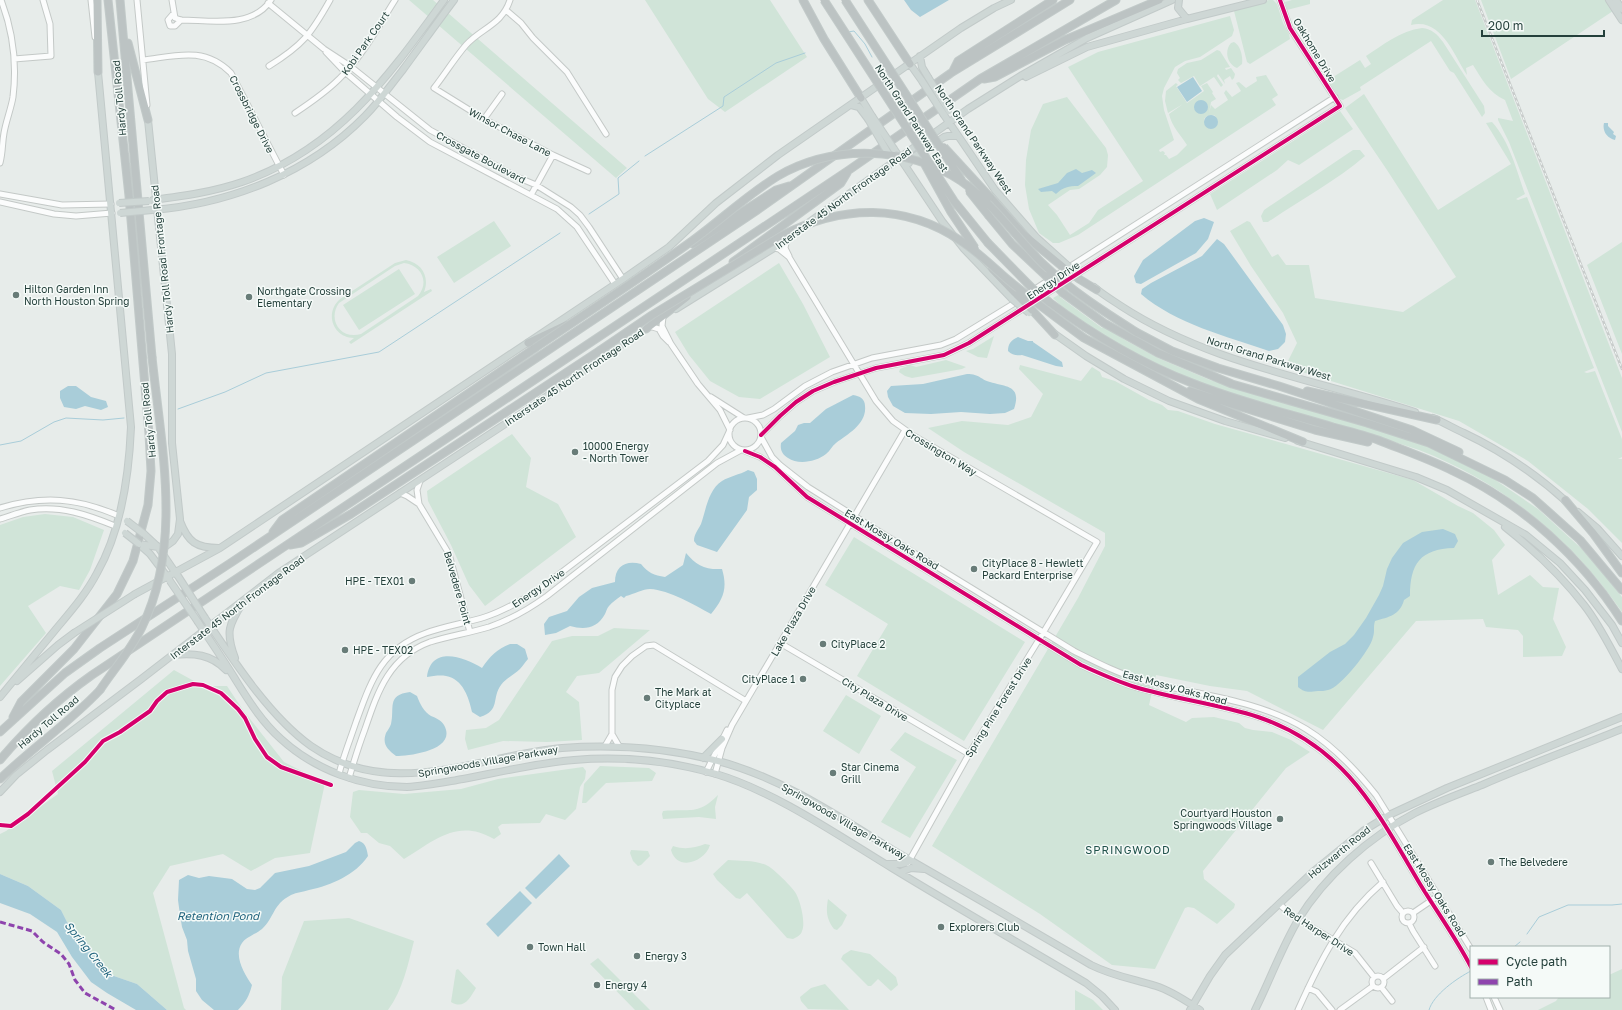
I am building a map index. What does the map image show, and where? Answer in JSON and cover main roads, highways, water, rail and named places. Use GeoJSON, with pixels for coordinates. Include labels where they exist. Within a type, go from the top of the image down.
{"type":"FeatureCollection","features":[{"type":"Feature","properties":{"kind":"highway"},"geometry":{"type":"LineString","coordinates":[[98,0],[98,72]]}},
{"type":"Feature","properties":{"kind":"highway","name":"Hardy Toll Road"},"geometry":{"type":"LineString","coordinates":[[11,721],[21,702],[74,649],[117,594],[133,561],[148,505],[151,471],[149,434],[129,196],[108,0]]}},
{"type":"Feature","properties":{"kind":"highway","name":"Hardy Toll Road"},"geometry":{"type":"LineString","coordinates":[[0,779],[21,758],[70,719],[100,690],[127,652],[142,627],[158,586],[164,549],[166,533],[166,492],[152,357],[120,0]]}},
{"type":"Feature","properties":{"kind":"highway"},"geometry":{"type":"LineString","coordinates":[[803,0],[824,39],[861,98]]}},
{"type":"Feature","properties":{"kind":"highway","name":"North Grand Parkway East"},"geometry":{"type":"LineString","coordinates":[[824,0],[954,201],[988,244],[1032,288],[1049,302],[1078,324],[1109,343],[1168,374],[1218,393],[1378,440],[1392,447]]}},
{"type":"Feature","properties":{"kind":"highway","name":"North Grand Parkway East"},"geometry":{"type":"LineString","coordinates":[[845,0],[965,186],[989,216],[1012,244],[1063,292],[1104,323],[1158,353],[1232,384],[1367,423],[1429,443],[1481,468]]}},
{"type":"Feature","properties":{"kind":"highway"},"geometry":{"type":"LineString","coordinates":[[868,0],[910,64]]}},
{"type":"Feature","properties":{"kind":"highway"},"geometry":{"type":"LineString","coordinates":[[951,73],[958,61],[1053,0]]}},
{"type":"Feature","properties":{"kind":"highway"},"geometry":{"type":"LineString","coordinates":[[0,732],[65,673],[76,665],[795,184],[951,73],[1070,0]]}},
{"type":"Feature","properties":{"kind":"highway"},"geometry":{"type":"LineString","coordinates":[[0,760],[38,719],[81,683],[849,170],[980,79],[1116,0]]}},
{"type":"Feature","properties":{"kind":"highway"},"geometry":{"type":"LineString","coordinates":[[980,79],[995,77],[1083,32],[1159,0]]}},
{"type":"Feature","properties":{"kind":"highway"},"geometry":{"type":"LineString","coordinates":[[122,23],[148,120]]}},
{"type":"Feature","properties":{"kind":"highway"},"geometry":{"type":"LineString","coordinates":[[904,125],[948,207],[977,250],[1015,297],[1055,335]]}},
{"type":"Feature","properties":{"kind":"highway"},"geometry":{"type":"LineString","coordinates":[[932,135],[1023,234],[1097,290]]}},
{"type":"Feature","properties":{"kind":"highway"},"geometry":{"type":"LineString","coordinates":[[270,536],[282,520],[686,246],[778,176],[799,166],[815,161],[857,153],[909,158],[935,168],[962,182],[987,203],[1050,271],[1104,312],[1136,332],[1172,351],[1218,368],[1279,386],[1412,430],[1473,459],[1481,468],[1533,498],[1580,540],[1622,590]]}},
{"type":"Feature","properties":{"kind":"highway"},"geometry":{"type":"LineString","coordinates":[[647,328],[841,183],[849,170]]}},
{"type":"Feature","properties":{"kind":"highway"},"geometry":{"type":"LineString","coordinates":[[528,342],[568,324],[776,190],[795,184]]}},
{"type":"Feature","properties":{"kind":"highway"},"geometry":{"type":"LineString","coordinates":[[284,547],[301,543],[351,514],[664,307],[787,233],[801,226],[827,217],[844,214],[866,212],[886,213],[927,223],[950,234],[966,244],[1045,310],[1084,338],[1198,399],[1303,442]]}},
{"type":"Feature","properties":{"kind":"highway"},"geometry":{"type":"LineString","coordinates":[[1165,382],[1237,407],[1315,430],[1392,447],[1454,471],[1517,509],[1551,537],[1568,553],[1602,592],[1622,622]]}},
{"type":"Feature","properties":{"kind":"highway"},"geometry":{"type":"LineString","coordinates":[[1279,386],[1437,420]]}},
{"type":"Feature","properties":{"kind":"highway"},"geometry":{"type":"LineString","coordinates":[[1566,500],[1593,533],[1622,573]]}},
{"type":"Feature","properties":{"kind":"main road"},"geometry":{"type":"LineString","coordinates":[[111,204],[194,195],[217,189],[243,182],[279,166],[301,154],[335,129],[371,94],[421,32],[444,0]]}},
{"type":"Feature","properties":{"kind":"main road"},"geometry":{"type":"LineString","coordinates":[[112,213],[155,210],[219,200],[239,194],[284,175],[314,158],[342,137],[366,116],[385,94],[454,0]]}},
{"type":"Feature","properties":{"kind":"main road"},"geometry":{"type":"LineString","coordinates":[[0,697],[53,649],[74,633],[134,594],[177,574],[220,548],[623,279],[669,247],[716,203],[778,155],[961,28],[994,8],[1011,0]]}},
{"type":"Feature","properties":{"kind":"main road","name":"Interstate 45 North Frontage Road"},"geometry":{"type":"LineString","coordinates":[[0,792],[16,775],[47,750],[128,690],[280,572],[420,481],[663,317],[774,248],[899,157],[996,90],[1087,38],[1172,0]]}},
{"type":"Feature","properties":{"kind":"main road"},"geometry":{"type":"LineString","coordinates":[[1179,0],[1178,8],[1187,18]]}},
{"type":"Feature","properties":{"kind":"main road"},"geometry":{"type":"LineString","coordinates":[[996,90],[1087,47],[1187,18],[1263,0]]}},
{"type":"Feature","properties":{"kind":"main road"},"geometry":{"type":"LineString","coordinates":[[1608,0],[1622,20]]}},
{"type":"Feature","properties":{"kind":"main road"},"geometry":{"type":"LineString","coordinates":[[1616,0],[1622,9]]}},
{"type":"Feature","properties":{"kind":"main road"},"geometry":{"type":"LineString","coordinates":[[421,32],[427,36]]}},
{"type":"Feature","properties":{"kind":"main road"},"geometry":{"type":"LineString","coordinates":[[920,56],[925,79],[949,111],[960,115]]}},
{"type":"Feature","properties":{"kind":"main road","name":"North Grand Parkway West"},"geometry":{"type":"LineString","coordinates":[[910,64],[925,79],[944,115],[994,190],[1018,218],[1065,266]]}},
{"type":"Feature","properties":{"kind":"main road"},"geometry":{"type":"LineString","coordinates":[[0,697],[81,599],[97,573],[110,544],[119,516],[126,479],[131,427],[98,72]]}},
{"type":"Feature","properties":{"kind":"main road"},"geometry":{"type":"LineString","coordinates":[[861,98],[870,117],[891,151],[899,157],[942,221],[964,249],[1015,297]]}},
{"type":"Feature","properties":{"kind":"main road"},"geometry":{"type":"LineString","coordinates":[[850,105],[859,107],[870,117]]}},
{"type":"Feature","properties":{"kind":"main road","name":"Hardy Toll Road Frontage Road"},"geometry":{"type":"LineString","coordinates":[[148,120],[153,200],[172,354],[172,443],[180,519]]}},
{"type":"Feature","properties":{"kind":"main road"},"geometry":{"type":"LineString","coordinates":[[335,129],[342,137]]}},
{"type":"Feature","properties":{"kind":"main road"},"geometry":{"type":"LineString","coordinates":[[908,170],[911,159],[944,137],[958,136]]}},
{"type":"Feature","properties":{"kind":"main road"},"geometry":{"type":"LineString","coordinates":[[888,165],[891,151]]}},
{"type":"Feature","properties":{"kind":"main road"},"geometry":{"type":"LineString","coordinates":[[217,189],[219,200]]}},
{"type":"Feature","properties":{"kind":"main road","name":"North Grand Parkway West"},"geometry":{"type":"LineString","coordinates":[[1097,290],[1161,330],[1196,346],[1393,405],[1437,420],[1480,441],[1521,465],[1550,486],[1597,528],[1622,556]]}},
{"type":"Feature","properties":{"kind":"main road"},"geometry":{"type":"LineString","coordinates":[[1055,335],[1118,375],[1169,401],[1225,421],[1303,442],[1416,477],[1447,490],[1526,535],[1560,563],[1586,590],[1612,624],[1622,643]]}},
{"type":"Feature","properties":{"kind":"main road"},"geometry":{"type":"LineString","coordinates":[[1486,512],[1528,545],[1563,579],[1585,606],[1622,669]]}},
{"type":"Feature","properties":{"kind":"main road","name":"Springwoods Village Parkway"},"geometry":{"type":"LineString","coordinates":[[119,516],[144,534],[167,559],[238,667],[293,732],[313,747],[342,762],[370,772],[395,775],[426,773],[526,753],[561,748],[619,746],[666,751],[703,758],[737,767],[794,791],[909,861],[928,870],[1091,965],[1107,973],[1157,986],[1192,1008],[1200,1010]]}},
{"type":"Feature","properties":{"kind":"main road"},"geometry":{"type":"LineString","coordinates":[[180,519],[184,532],[191,541],[198,546],[206,548],[220,548]]}},
{"type":"Feature","properties":{"kind":"main road"},"geometry":{"type":"LineString","coordinates":[[167,559],[167,548],[178,534],[180,519]]}},
{"type":"Feature","properties":{"kind":"main road","name":"Springwoods Village Parkway"},"geometry":{"type":"LineString","coordinates":[[115,526],[150,554],[169,578],[263,720],[281,739],[315,764],[349,778],[379,786],[409,787],[542,764],[576,760],[630,759],[715,774],[754,789],[778,801],[835,833],[884,864],[902,872],[1086,983],[1114,1010]]}},
{"type":"Feature","properties":{"kind":"main road"},"geometry":{"type":"LineString","coordinates":[[139,544],[155,546],[170,543]]}},
{"type":"Feature","properties":{"kind":"main road"},"geometry":{"type":"LineString","coordinates":[[238,667],[229,642],[229,630],[234,616],[245,598]]}},
{"type":"Feature","properties":{"kind":"main road"},"geometry":{"type":"LineString","coordinates":[[173,654],[195,654],[207,656],[219,663],[235,684],[241,688]]}},
{"type":"Feature","properties":{"kind":"main road","name":"Holzwarth Road"},"geometry":{"type":"LineString","coordinates":[[1192,1008],[1210,976],[1226,955],[1339,849],[1363,831],[1389,815],[1446,788],[1622,718]]}},
{"type":"Feature","properties":{"kind":"main road","name":"Holzwarth Road"},"geometry":{"type":"LineString","coordinates":[[1255,1010],[1287,940],[1298,920],[1318,892],[1358,851],[1395,825],[1436,804],[1622,729]]}},
{"type":"Feature","properties":{"kind":"main road"},"geometry":{"type":"LineString","coordinates":[[703,758],[722,739]]}},
{"type":"Feature","properties":{"kind":"main road"},"geometry":{"type":"LineString","coordinates":[[884,864],[901,864],[909,861]]}},
{"type":"Feature","properties":{"kind":"main road"},"geometry":{"type":"LineString","coordinates":[[902,872],[911,868],[928,870]]}},
{"type":"Feature","properties":{"kind":"water"},"geometry":{"type":"Polygon","coordinates":[[[904,0],[949,0],[920,17],[911,10],[904,0]]]}},
{"type":"Feature","properties":{"kind":"water"},"geometry":{"type":"Polygon","coordinates":[[[1193,77],[1202,91],[1187,102],[1177,87],[1193,77]]]}},
{"type":"Feature","properties":{"kind":"water"},"geometry":{"type":"Polygon","coordinates":[[[1201,100],[1206,102],[1208,107],[1206,112],[1201,114],[1196,112],[1194,107],[1196,102],[1201,100]]]}},
{"type":"Feature","properties":{"kind":"water"},"geometry":{"type":"Polygon","coordinates":[[[1211,115],[1216,117],[1218,122],[1216,127],[1211,129],[1206,127],[1204,122],[1206,117],[1211,115]]]}},
{"type":"Feature","properties":{"kind":"water"},"geometry":{"type":"Polygon","coordinates":[[[1604,123],[1608,123],[1608,126],[1614,132],[1613,134],[1616,136],[1615,140],[1606,134],[1604,123]]]}},
{"type":"Feature","properties":{"kind":"water"},"geometry":{"type":"Polygon","coordinates":[[[1076,169],[1082,173],[1092,170],[1096,173],[1078,186],[1066,187],[1056,194],[1052,191],[1041,192],[1038,189],[1058,183],[1067,173],[1076,169]]]}},
{"type":"Feature","properties":{"kind":"water"},"geometry":{"type":"Polygon","coordinates":[[[1204,218],[1214,222],[1208,239],[1196,253],[1141,284],[1136,283],[1134,276],[1143,260],[1195,221],[1204,218]]]}},
{"type":"Feature","properties":{"kind":"water"},"geometry":{"type":"Polygon","coordinates":[[[1217,239],[1224,244],[1283,325],[1286,334],[1285,342],[1278,349],[1269,351],[1202,328],[1170,313],[1141,294],[1142,289],[1151,283],[1202,256],[1217,239]]]}},
{"type":"Feature","properties":{"kind":"water"},"geometry":{"type":"Polygon","coordinates":[[[1018,337],[1028,341],[1033,341],[1062,362],[1063,367],[1022,355],[1016,355],[1008,351],[1009,344],[1013,339],[1018,337]]]}},
{"type":"Feature","properties":{"kind":"water"},"geometry":{"type":"Polygon","coordinates":[[[967,374],[975,375],[987,381],[1011,388],[1016,395],[1014,409],[1005,413],[990,414],[961,412],[931,414],[905,413],[893,406],[888,397],[887,391],[891,386],[923,384],[967,374]]]}},
{"type":"Feature","properties":{"kind":"water"},"geometry":{"type":"Polygon","coordinates":[[[68,386],[76,386],[91,397],[106,401],[108,407],[101,410],[85,406],[76,409],[64,407],[60,398],[60,391],[68,386]]]}},
{"type":"Feature","properties":{"kind":"water"},"geometry":{"type":"Polygon","coordinates":[[[853,395],[860,397],[864,401],[865,406],[863,418],[856,428],[835,444],[822,457],[812,461],[802,462],[792,460],[784,455],[781,450],[781,443],[795,431],[798,425],[810,423],[826,409],[853,395]]]}},
{"type":"Feature","properties":{"kind":"water"},"geometry":{"type":"Polygon","coordinates":[[[748,470],[754,472],[757,479],[757,490],[749,497],[747,510],[717,552],[697,545],[694,541],[696,532],[701,524],[708,501],[717,485],[728,478],[748,470]]]}},
{"type":"Feature","properties":{"kind":"water"},"geometry":{"type":"Polygon","coordinates":[[[1443,529],[1455,534],[1458,541],[1454,548],[1433,551],[1419,560],[1412,575],[1410,596],[1404,600],[1400,609],[1393,615],[1375,621],[1374,635],[1371,643],[1361,659],[1347,676],[1333,688],[1327,690],[1307,692],[1298,687],[1298,677],[1330,652],[1345,644],[1354,635],[1379,595],[1392,558],[1403,543],[1422,532],[1443,529]]]}},
{"type":"Feature","properties":{"kind":"water"},"geometry":{"type":"Polygon","coordinates":[[[686,553],[693,561],[701,566],[711,569],[722,569],[724,576],[723,593],[719,603],[711,614],[690,602],[673,595],[657,590],[647,589],[624,598],[621,596],[610,605],[598,623],[590,627],[580,628],[570,626],[556,633],[545,635],[544,624],[549,617],[567,611],[579,597],[592,588],[615,582],[617,572],[622,566],[631,563],[641,564],[646,570],[665,577],[683,565],[686,553]]]}},
{"type":"Feature","properties":{"kind":"water"},"geometry":{"type":"Polygon","coordinates":[[[510,644],[517,644],[525,649],[528,659],[520,669],[505,680],[501,685],[491,711],[480,717],[472,712],[467,695],[457,681],[446,676],[427,677],[430,667],[441,657],[449,656],[466,660],[482,668],[494,653],[510,644]]]}},
{"type":"Feature","properties":{"kind":"water"},"geometry":{"type":"Polygon","coordinates":[[[410,692],[417,696],[426,712],[443,723],[447,734],[439,746],[430,750],[411,755],[396,756],[386,746],[385,737],[391,724],[394,699],[397,696],[410,692]]]}},
{"type":"Feature","properties":{"kind":"water","name":"Retention Pond"},"geometry":{"type":"Polygon","coordinates":[[[359,841],[365,845],[368,856],[357,869],[334,882],[291,895],[280,903],[262,929],[242,943],[239,959],[243,971],[252,985],[247,999],[238,1010],[214,1010],[202,1000],[196,991],[196,979],[188,951],[187,940],[182,927],[178,900],[179,880],[188,875],[199,878],[209,876],[232,879],[247,889],[255,890],[260,888],[275,873],[309,866],[346,852],[359,841]]]}},
{"type":"Feature","properties":{"kind":"water"},"geometry":{"type":"Polygon","coordinates":[[[559,854],[570,866],[536,899],[525,888],[559,854]]]}},
{"type":"Feature","properties":{"kind":"water"},"geometry":{"type":"Polygon","coordinates":[[[0,874],[28,886],[61,910],[72,932],[114,976],[137,984],[167,1010],[136,1010],[91,982],[72,957],[57,932],[30,914],[0,903],[0,874]]]}},
{"type":"Feature","properties":{"kind":"water"},"geometry":{"type":"Polygon","coordinates":[[[520,891],[532,903],[498,937],[486,924],[520,891]]]}},
{"type":"Feature","properties":{"kind":"waterway"},"geometry":{"type":"LineString","coordinates":[[848,32],[854,31],[865,44],[872,57]]}},
{"type":"Feature","properties":{"kind":"waterway"},"geometry":{"type":"LineString","coordinates":[[645,156],[723,106],[724,97],[776,63],[805,53]]}},
{"type":"Feature","properties":{"kind":"waterway"},"geometry":{"type":"LineString","coordinates":[[589,214],[619,194],[618,178],[639,161]]}},
{"type":"Feature","properties":{"kind":"waterway"},"geometry":{"type":"LineString","coordinates":[[178,409],[225,392],[266,373],[379,352],[560,233]]}},
{"type":"Feature","properties":{"kind":"waterway"},"geometry":{"type":"LineString","coordinates":[[0,445],[21,441],[54,422],[66,418],[103,420],[124,418]]}},
{"type":"Feature","properties":{"kind":"waterway"},"geometry":{"type":"LineString","coordinates":[[1527,934],[1539,917],[1568,905],[1622,904]]}},
{"type":"Feature","properties":{"kind":"waterway"},"geometry":{"type":"LineString","coordinates":[[1515,946],[1520,942]]}},
{"type":"Feature","properties":{"kind":"waterway"},"geometry":{"type":"LineString","coordinates":[[1429,1010],[1431,1004],[1440,993],[1453,982],[1470,972]]}},
{"type":"Feature","properties":{"kind":"railway"},"geometry":{"type":"LineString","coordinates":[[1477,0],[1622,369]]}},
{"type":"Feature","properties":{"kind":"place","name":"Hilton Garden Inn North Houston Spring"},"geometry":{"type":"Point","coordinates":[16,295]}},
{"type":"Feature","properties":{"kind":"place","name":"Northgate Crossing Elementary"},"geometry":{"type":"Point","coordinates":[249,297]}},
{"type":"Feature","properties":{"kind":"place","name":"10000 Energy - North Tower"},"geometry":{"type":"Point","coordinates":[575,452]}},
{"type":"Feature","properties":{"kind":"place","name":"CityPlace 8 - Hewlett Packard Enterprise"},"geometry":{"type":"Point","coordinates":[974,569]}},
{"type":"Feature","properties":{"kind":"place","name":"HPE - TEX01"},"geometry":{"type":"Point","coordinates":[412,581]}},
{"type":"Feature","properties":{"kind":"place","name":"CityPlace 2"},"geometry":{"type":"Point","coordinates":[823,644]}},
{"type":"Feature","properties":{"kind":"place","name":"HPE - TEX02"},"geometry":{"type":"Point","coordinates":[345,650]}},
{"type":"Feature","properties":{"kind":"place","name":"CityPlace 1"},"geometry":{"type":"Point","coordinates":[803,679]}},
{"type":"Feature","properties":{"kind":"place","name":"The Mark at Cityplace"},"geometry":{"type":"Point","coordinates":[647,698]}},
{"type":"Feature","properties":{"kind":"place","name":"Star Cinema Grill"},"geometry":{"type":"Point","coordinates":[833,773]}},
{"type":"Feature","properties":{"kind":"place","name":"Courtyard Houston Springwoods Village"},"geometry":{"type":"Point","coordinates":[1280,819]}},
{"type":"Feature","properties":{"kind":"place","name":"The Belvedere"},"geometry":{"type":"Point","coordinates":[1491,862]}},
{"type":"Feature","properties":{"kind":"place","name":"Explorers Club"},"geometry":{"type":"Point","coordinates":[941,927]}},
{"type":"Feature","properties":{"kind":"place","name":"Town Hall"},"geometry":{"type":"Point","coordinates":[530,947]}},
{"type":"Feature","properties":{"kind":"place","name":"Energy 3"},"geometry":{"type":"Point","coordinates":[637,956]}},
{"type":"Feature","properties":{"kind":"place","name":"Energy 4"},"geometry":{"type":"Point","coordinates":[597,985]}},
{"type":"Feature","properties":{"kind":"district","name":"SPRINGWOOD"},"geometry":{"type":"Point","coordinates":[1128,849]}},
{"type":"Feature","properties":{"kind":"water label","name":"Spring Creek"},"geometry":{"type":"Point","coordinates":[89,949]}}]}
